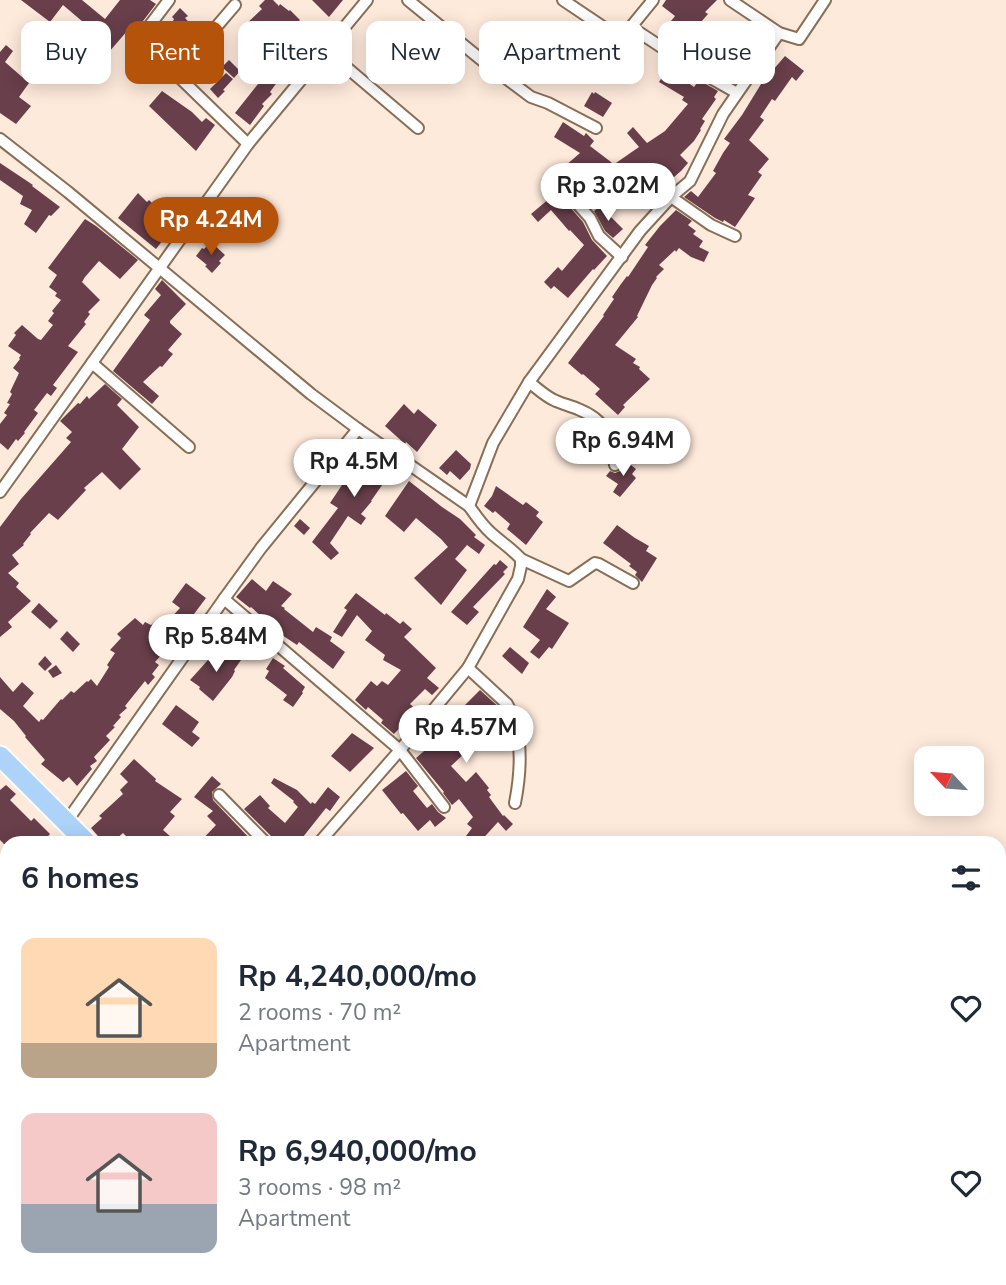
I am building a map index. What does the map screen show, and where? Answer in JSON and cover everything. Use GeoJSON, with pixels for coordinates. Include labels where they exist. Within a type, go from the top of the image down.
{"type":"FeatureCollection","features":[{"type":"Feature","properties":{"kind":"highway"},"geometry":{"type":"LineString","coordinates":[[0,756],[81,836]]}},
{"type":"Feature","properties":{"kind":"street"},"geometry":{"type":"LineString","coordinates":[[153,21],[169,0]]}},
{"type":"Feature","properties":{"kind":"street"},"geometry":{"type":"LineString","coordinates":[[350,21],[367,0]]}},
{"type":"Feature","properties":{"kind":"street"},"geometry":{"type":"LineString","coordinates":[[408,0],[531,97],[596,128]]}},
{"type":"Feature","properties":{"kind":"street"},"geometry":{"type":"LineString","coordinates":[[563,0],[596,21]]}},
{"type":"Feature","properties":{"kind":"street"},"geometry":{"type":"LineString","coordinates":[[636,21],[653,0]]}},
{"type":"Feature","properties":{"kind":"street"},"geometry":{"type":"LineString","coordinates":[[730,0],[779,33],[799,39],[825,0]]}},
{"type":"Feature","properties":{"kind":"street"},"geometry":{"type":"LineString","coordinates":[[221,21],[234,5]]}},
{"type":"Feature","properties":{"kind":"street"},"geometry":{"type":"LineString","coordinates":[[469,506],[493,443],[529,382],[640,232],[694,176],[723,114],[779,33]]}},
{"type":"Feature","properties":{"kind":"street"},"geometry":{"type":"LineString","coordinates":[[644,36],[737,93]]}},
{"type":"Feature","properties":{"kind":"street"},"geometry":{"type":"LineString","coordinates":[[352,72],[418,128]]}},
{"type":"Feature","properties":{"kind":"street"},"geometry":{"type":"LineString","coordinates":[[186,84],[248,144]]}},
{"type":"Feature","properties":{"kind":"street"},"geometry":{"type":"LineString","coordinates":[[0,492],[248,144],[298,84]]}},
{"type":"Feature","properties":{"kind":"street"},"geometry":{"type":"LineString","coordinates":[[0,139],[40,169],[311,394],[469,506],[491,534],[521,559],[569,581],[592,565],[599,564],[633,583]]}},
{"type":"Feature","properties":{"kind":"street"},"geometry":{"type":"LineString","coordinates":[[558,182],[590,218],[599,236],[622,257]]}},
{"type":"Feature","properties":{"kind":"street"},"geometry":{"type":"LineString","coordinates":[[671,198],[711,225],[735,236]]}},
{"type":"Feature","properties":{"kind":"street"},"geometry":{"type":"LineString","coordinates":[[92,363],[189,447]]}},
{"type":"Feature","properties":{"kind":"street"},"geometry":{"type":"LineString","coordinates":[[529,382],[547,397],[596,418],[607,430],[613,445],[615,465]]}},
{"type":"Feature","properties":{"kind":"street"},"geometry":{"type":"LineString","coordinates":[[67,821],[261,548],[358,429]]}},
{"type":"Feature","properties":{"kind":"street"},"geometry":{"type":"LineString","coordinates":[[325,836],[468,668],[518,579],[521,559]]}},
{"type":"Feature","properties":{"kind":"street"},"geometry":{"type":"LineString","coordinates":[[224,599],[400,750],[444,807]]}},
{"type":"Feature","properties":{"kind":"street"},"geometry":{"type":"LineString","coordinates":[[468,668],[511,710],[519,748],[520,780],[515,803]]}},
{"type":"Feature","properties":{"kind":"street"},"geometry":{"type":"LineString","coordinates":[[219,794],[259,836]]}},
{"type":"Feature","properties":{"kind":"building"},"geometry":{"type":"Polygon","coordinates":[[[21,0],[82,0],[105,19],[120,0],[150,0],[156,4],[143,21],[125,21],[125,33],[111,50],[111,21],[82,21],[63,5],[49,21],[21,0]]]}},
{"type":"Feature","properties":{"kind":"building"},"geometry":{"type":"Polygon","coordinates":[[[265,0],[273,0],[300,20],[249,21],[262,9],[259,6],[265,0]]]}},
{"type":"Feature","properties":{"kind":"building"},"geometry":{"type":"Polygon","coordinates":[[[312,0],[343,0],[329,17],[312,0]]]}},
{"type":"Feature","properties":{"kind":"building"},"geometry":{"type":"Polygon","coordinates":[[[666,0],[717,0],[705,12],[708,14],[702,21],[671,21],[675,16],[662,6],[666,0]]]}},
{"type":"Feature","properties":{"kind":"building"},"geometry":{"type":"Polygon","coordinates":[[[180,8],[188,16],[185,18],[188,21],[173,21],[172,17],[180,8]]]}},
{"type":"Feature","properties":{"kind":"building"},"geometry":{"type":"Polygon","coordinates":[[[6,45],[13,51],[5,62],[21,76],[21,84],[28,84],[19,97],[31,106],[16,124],[0,113],[0,52],[6,45]]]}},
{"type":"Feature","properties":{"kind":"building"},"geometry":{"type":"Polygon","coordinates":[[[785,56],[804,71],[796,81],[792,77],[775,101],[772,99],[760,117],[764,120],[749,140],[769,159],[758,172],[762,175],[748,195],[755,198],[735,227],[715,218],[684,197],[691,191],[698,197],[716,173],[713,171],[730,143],[724,139],[761,84],[775,84],[775,68],[785,56]]]}},
{"type":"Feature","properties":{"kind":"building"},"geometry":{"type":"Polygon","coordinates":[[[229,60],[238,69],[234,78],[224,69],[229,60]]]}},
{"type":"Feature","properties":{"kind":"building"},"geometry":{"type":"Polygon","coordinates":[[[226,73],[233,79],[218,98],[210,89],[215,84],[224,84],[226,73]]]}},
{"type":"Feature","properties":{"kind":"building"},"geometry":{"type":"Polygon","coordinates":[[[258,84],[276,84],[250,125],[235,113],[258,84]]]}},
{"type":"Feature","properties":{"kind":"building"},"geometry":{"type":"Polygon","coordinates":[[[662,84],[690,84],[694,87],[696,84],[706,84],[718,91],[714,97],[716,99],[702,119],[705,121],[701,130],[680,155],[688,163],[659,190],[650,182],[637,195],[639,198],[632,205],[603,167],[583,179],[590,187],[580,195],[557,173],[580,153],[554,137],[563,122],[584,136],[586,133],[594,141],[590,146],[613,165],[639,147],[627,133],[633,127],[647,143],[665,131],[688,104],[682,100],[684,97],[662,84]]]}},
{"type":"Feature","properties":{"kind":"building"},"geometry":{"type":"Polygon","coordinates":[[[162,91],[202,122],[206,118],[215,125],[196,151],[149,106],[162,91]]]}},
{"type":"Feature","properties":{"kind":"building"},"geometry":{"type":"Polygon","coordinates":[[[592,92],[612,103],[603,117],[584,106],[592,92]]]}},
{"type":"Feature","properties":{"kind":"building"},"geometry":{"type":"Polygon","coordinates":[[[0,163],[60,207],[49,215],[36,233],[24,224],[32,210],[20,204],[23,196],[0,180],[0,163]]]}},
{"type":"Feature","properties":{"kind":"building"},"geometry":{"type":"Polygon","coordinates":[[[554,189],[583,222],[592,240],[607,256],[568,298],[554,286],[551,289],[544,282],[558,267],[562,271],[584,245],[551,210],[538,222],[531,214],[550,198],[548,195],[554,189]]]}},
{"type":"Feature","properties":{"kind":"building"},"geometry":{"type":"Polygon","coordinates":[[[138,193],[147,202],[149,200],[173,227],[156,249],[118,218],[138,193]]]}},
{"type":"Feature","properties":{"kind":"building"},"geometry":{"type":"Polygon","coordinates":[[[600,206],[623,229],[613,238],[605,231],[594,211],[600,206]]]}},
{"type":"Feature","properties":{"kind":"building"},"geometry":{"type":"Polygon","coordinates":[[[676,210],[692,221],[688,225],[696,231],[693,234],[703,241],[699,247],[709,252],[704,262],[679,248],[659,265],[664,269],[656,277],[638,317],[615,345],[636,359],[633,363],[650,379],[623,405],[625,407],[618,415],[595,394],[600,389],[568,363],[604,316],[614,299],[612,297],[648,247],[645,245],[676,210]]]}},
{"type":"Feature","properties":{"kind":"building"},"geometry":{"type":"Polygon","coordinates":[[[85,219],[138,260],[120,279],[99,261],[85,277],[82,282],[100,300],[88,312],[90,314],[84,322],[86,324],[68,346],[78,352],[53,385],[57,388],[51,396],[47,393],[34,410],[38,413],[25,433],[18,441],[16,439],[8,450],[0,443],[0,424],[7,415],[4,413],[10,404],[7,403],[12,394],[10,392],[19,373],[13,368],[21,355],[8,346],[16,335],[14,333],[22,325],[41,340],[53,325],[48,321],[61,300],[49,287],[57,275],[48,268],[85,219]]]}},
{"type":"Feature","properties":{"kind":"building"},"geometry":{"type":"Polygon","coordinates":[[[211,242],[225,255],[212,273],[196,256],[211,242]]]}},
{"type":"Feature","properties":{"kind":"building"},"geometry":{"type":"Polygon","coordinates":[[[162,280],[186,304],[170,321],[182,334],[168,350],[173,354],[143,382],[159,396],[152,404],[113,371],[150,320],[144,315],[161,295],[155,289],[162,280]]]}},
{"type":"Feature","properties":{"kind":"building"},"geometry":{"type":"Polygon","coordinates":[[[105,384],[122,399],[117,405],[139,427],[122,449],[141,469],[120,490],[102,472],[84,488],[86,490],[58,520],[49,513],[30,533],[24,545],[12,555],[19,564],[8,573],[19,583],[16,587],[31,601],[8,622],[12,627],[0,637],[0,527],[71,442],[66,438],[72,432],[60,421],[78,403],[87,396],[89,399],[105,384]]]}},
{"type":"Feature","properties":{"kind":"building"},"geometry":{"type":"Polygon","coordinates":[[[404,404],[414,414],[418,409],[437,425],[417,452],[385,426],[404,404]]]}},
{"type":"Feature","properties":{"kind":"building"},"geometry":{"type":"Polygon","coordinates":[[[456,450],[471,464],[460,480],[450,471],[447,475],[439,468],[456,450]]]}},
{"type":"Feature","properties":{"kind":"building"},"geometry":{"type":"Polygon","coordinates":[[[367,451],[385,461],[397,472],[390,480],[387,478],[361,514],[366,518],[361,525],[348,516],[330,543],[339,553],[331,560],[312,542],[338,508],[330,503],[358,467],[355,464],[367,451]]]}},
{"type":"Feature","properties":{"kind":"building"},"geometry":{"type":"Polygon","coordinates":[[[622,458],[636,469],[632,474],[636,478],[620,497],[613,492],[618,484],[606,476],[610,471],[620,471],[622,458]]]}},
{"type":"Feature","properties":{"kind":"building"},"geometry":{"type":"Polygon","coordinates":[[[409,481],[460,519],[476,535],[474,537],[485,545],[479,554],[467,545],[455,559],[467,570],[441,605],[414,578],[448,547],[416,518],[404,532],[385,516],[409,481]]]}},
{"type":"Feature","properties":{"kind":"building"},"geometry":{"type":"Polygon","coordinates":[[[496,486],[523,505],[526,502],[539,512],[536,516],[543,522],[526,545],[507,529],[510,524],[495,511],[493,513],[484,506],[496,486]]]}},
{"type":"Feature","properties":{"kind":"building"},"geometry":{"type":"Polygon","coordinates":[[[300,519],[310,528],[304,535],[294,526],[300,519]]]}},
{"type":"Feature","properties":{"kind":"building"},"geometry":{"type":"Polygon","coordinates":[[[617,525],[649,546],[646,551],[657,558],[642,582],[635,575],[637,572],[629,566],[631,564],[603,543],[617,525]]]}},
{"type":"Feature","properties":{"kind":"building"},"geometry":{"type":"Polygon","coordinates":[[[500,560],[508,567],[503,572],[505,574],[473,607],[479,612],[467,625],[451,612],[500,560]]]}},
{"type":"Feature","properties":{"kind":"building"},"geometry":{"type":"Polygon","coordinates":[[[252,579],[266,591],[273,581],[292,594],[281,606],[313,632],[316,627],[332,637],[330,641],[345,652],[333,669],[299,642],[297,645],[273,629],[251,607],[236,597],[252,579]]]}},
{"type":"Feature","properties":{"kind":"building"},"geometry":{"type":"Polygon","coordinates":[[[186,583],[206,598],[191,618],[194,621],[173,647],[170,645],[155,662],[159,665],[152,674],[155,677],[148,685],[145,681],[125,706],[127,708],[119,715],[121,717],[113,726],[115,727],[106,736],[110,740],[94,757],[97,761],[90,766],[92,769],[77,786],[69,777],[63,782],[41,764],[45,760],[14,721],[0,709],[0,677],[13,692],[22,682],[34,693],[23,706],[39,722],[43,720],[71,691],[74,693],[91,679],[97,686],[115,653],[110,650],[121,638],[117,634],[135,618],[143,625],[145,622],[151,625],[159,618],[166,623],[180,608],[172,602],[186,583]]]}},
{"type":"Feature","properties":{"kind":"building"},"geometry":{"type":"Polygon","coordinates":[[[547,589],[556,597],[546,609],[569,623],[552,649],[549,647],[539,659],[530,652],[540,640],[523,627],[547,589]]]}},
{"type":"Feature","properties":{"kind":"building"},"geometry":{"type":"Polygon","coordinates":[[[356,593],[385,615],[386,613],[400,624],[403,621],[412,629],[404,637],[436,668],[427,678],[439,688],[432,695],[425,689],[410,704],[417,710],[394,734],[381,723],[383,720],[355,700],[371,681],[377,686],[382,681],[388,685],[401,670],[383,660],[385,655],[365,640],[372,631],[357,615],[342,637],[333,632],[347,610],[344,608],[356,593]]]}},
{"type":"Feature","properties":{"kind":"building"},"geometry":{"type":"Polygon","coordinates":[[[39,603],[58,621],[50,629],[31,612],[39,603]]]}},
{"type":"Feature","properties":{"kind":"building"},"geometry":{"type":"Polygon","coordinates":[[[67,631],[80,644],[73,652],[60,639],[67,631]]]}},
{"type":"Feature","properties":{"kind":"building"},"geometry":{"type":"Polygon","coordinates":[[[224,647],[241,660],[232,677],[213,701],[190,680],[208,660],[212,663],[224,647]]]}},
{"type":"Feature","properties":{"kind":"building"},"geometry":{"type":"Polygon","coordinates":[[[510,647],[529,663],[522,674],[502,656],[510,647]]]}},
{"type":"Feature","properties":{"kind":"building"},"geometry":{"type":"Polygon","coordinates":[[[45,656],[52,664],[45,671],[38,664],[45,656]]]}},
{"type":"Feature","properties":{"kind":"building"},"geometry":{"type":"Polygon","coordinates":[[[273,658],[285,666],[283,668],[305,687],[293,707],[283,700],[287,695],[265,678],[269,671],[266,669],[273,658]]]}},
{"type":"Feature","properties":{"kind":"building"},"geometry":{"type":"Polygon","coordinates":[[[56,665],[62,673],[53,678],[48,671],[56,665]]]}},
{"type":"Feature","properties":{"kind":"building"},"geometry":{"type":"Polygon","coordinates":[[[480,690],[501,709],[492,718],[500,725],[494,734],[468,754],[466,752],[451,766],[466,782],[476,772],[489,788],[489,797],[503,816],[513,824],[506,831],[498,822],[485,836],[466,836],[472,828],[467,824],[473,817],[459,799],[452,805],[416,758],[437,740],[433,736],[462,711],[480,690]]]}},
{"type":"Feature","properties":{"kind":"building"},"geometry":{"type":"Polygon","coordinates":[[[176,705],[199,722],[192,732],[200,738],[192,747],[162,724],[176,705]]]}},
{"type":"Feature","properties":{"kind":"building"},"geometry":{"type":"Polygon","coordinates":[[[352,733],[374,748],[350,772],[331,756],[352,733]]]}},
{"type":"Feature","properties":{"kind":"building"},"geometry":{"type":"Polygon","coordinates":[[[134,759],[156,779],[155,781],[182,799],[170,812],[175,816],[163,830],[170,836],[126,836],[123,833],[120,836],[98,836],[91,828],[102,818],[99,816],[123,794],[120,790],[128,782],[120,774],[134,759]]]}},
{"type":"Feature","properties":{"kind":"building"},"geometry":{"type":"Polygon","coordinates":[[[406,771],[418,786],[413,791],[427,808],[432,804],[446,818],[435,827],[430,820],[418,831],[382,790],[406,771]]]}},
{"type":"Feature","properties":{"kind":"building"},"geometry":{"type":"Polygon","coordinates":[[[212,776],[221,784],[212,792],[213,800],[247,836],[206,836],[216,825],[207,816],[213,811],[194,797],[212,776]]]}},
{"type":"Feature","properties":{"kind":"building"},"geometry":{"type":"Polygon","coordinates":[[[274,778],[297,790],[311,804],[315,804],[328,787],[340,797],[330,811],[326,808],[304,836],[271,836],[244,809],[260,795],[270,806],[268,808],[285,823],[298,807],[271,783],[274,778]]]}},
{"type":"Feature","properties":{"kind":"building"},"geometry":{"type":"Polygon","coordinates":[[[6,785],[16,794],[10,800],[31,821],[34,818],[50,834],[48,836],[0,836],[0,790],[6,785]]]}}]}
